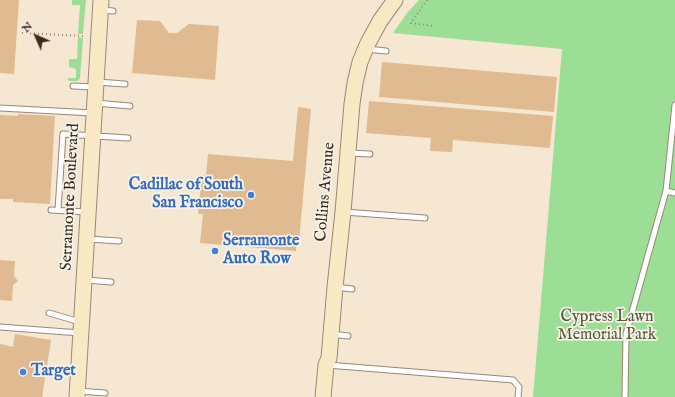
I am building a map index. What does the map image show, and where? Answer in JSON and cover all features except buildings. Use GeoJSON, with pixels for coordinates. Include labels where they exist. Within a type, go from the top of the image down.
{"type":"FeatureCollection","features":[{"type":"Feature","properties":{"kind":"street","name":"Collins Avenue"},"geometry":{"type":"LineString","coordinates":[[323,397],[326,364],[329,358],[355,83],[365,49],[380,21],[395,0]]}},
{"type":"Feature","properties":{"kind":"street","name":"Serramonte Boulevard"},"geometry":{"type":"LineString","coordinates":[[77,394],[94,108],[105,7]]}},
{"type":"Feature","properties":{"kind":"lane"},"geometry":{"type":"LineString","coordinates":[[365,49],[386,51]]}},
{"type":"Feature","properties":{"kind":"lane"},"geometry":{"type":"LineString","coordinates":[[73,86],[125,84]]}},
{"type":"Feature","properties":{"kind":"lane"},"geometry":{"type":"LineString","coordinates":[[625,397],[626,334],[666,191],[675,105]]}},
{"type":"Feature","properties":{"kind":"lane"},"geometry":{"type":"LineString","coordinates":[[0,108],[94,108],[130,106]]}},
{"type":"Feature","properties":{"kind":"lane"},"geometry":{"type":"LineString","coordinates":[[58,210],[63,134],[128,138]]}},
{"type":"Feature","properties":{"kind":"lane"},"geometry":{"type":"LineString","coordinates":[[348,153],[370,154]]}},
{"type":"Feature","properties":{"kind":"lane"},"geometry":{"type":"LineString","coordinates":[[666,191],[675,193]]}},
{"type":"Feature","properties":{"kind":"lane"},"geometry":{"type":"LineString","coordinates":[[51,210],[88,212]]}},
{"type":"Feature","properties":{"kind":"lane"},"geometry":{"type":"LineString","coordinates":[[343,212],[425,218]]}},
{"type":"Feature","properties":{"kind":"lane"},"geometry":{"type":"LineString","coordinates":[[86,238],[119,241]]}},
{"type":"Feature","properties":{"kind":"lane"},"geometry":{"type":"LineString","coordinates":[[84,280],[111,282]]}},
{"type":"Feature","properties":{"kind":"lane"},"geometry":{"type":"LineString","coordinates":[[335,287],[352,289]]}},
{"type":"Feature","properties":{"kind":"lane"},"geometry":{"type":"LineString","coordinates":[[49,313],[81,328]]}},
{"type":"Feature","properties":{"kind":"lane"},"geometry":{"type":"LineString","coordinates":[[0,326],[81,328]]}},
{"type":"Feature","properties":{"kind":"lane"},"geometry":{"type":"LineString","coordinates":[[331,334],[348,336]]}},
{"type":"Feature","properties":{"kind":"lane"},"geometry":{"type":"LineString","coordinates":[[326,364],[513,380],[519,387],[518,397]]}},
{"type":"Feature","properties":{"kind":"lane"},"geometry":{"type":"LineString","coordinates":[[77,394],[105,393]]}},
{"type":"Feature","properties":{"kind":"path"},"geometry":{"type":"LineString","coordinates":[[427,0],[411,23],[433,26]]}},
{"type":"Feature","properties":{"kind":"path"},"geometry":{"type":"LineString","coordinates":[[22,33],[84,36]]}},
{"type":"Feature","properties":{"kind":"green space"},"geometry":{"type":"Polygon","coordinates":[[[72,0],[86,0],[83,34],[78,34],[80,5],[72,5],[72,0]]]}},
{"type":"Feature","properties":{"kind":"green space","name":"Cypress Lawn Memorial Park"},"geometry":{"type":"Polygon","coordinates":[[[419,0],[675,0],[675,397],[533,397],[562,49],[393,33],[407,13],[419,0]]]}},
{"type":"Feature","properties":{"kind":"green space"},"geometry":{"type":"Polygon","coordinates":[[[78,37],[83,38],[80,78],[78,81],[69,81],[67,79],[76,78],[76,69],[69,67],[69,60],[77,59],[78,37]]]}},
{"type":"Feature","properties":{"kind":"place","name":"Cadillac of South San Francisco"},"geometry":{"type":"Point","coordinates":[251,195]}},
{"type":"Feature","properties":{"kind":"place","name":"Serramonte Auto Row"},"geometry":{"type":"Point","coordinates":[215,251]}},
{"type":"Feature","properties":{"kind":"place","name":"Target"},"geometry":{"type":"Point","coordinates":[23,372]}}]}
